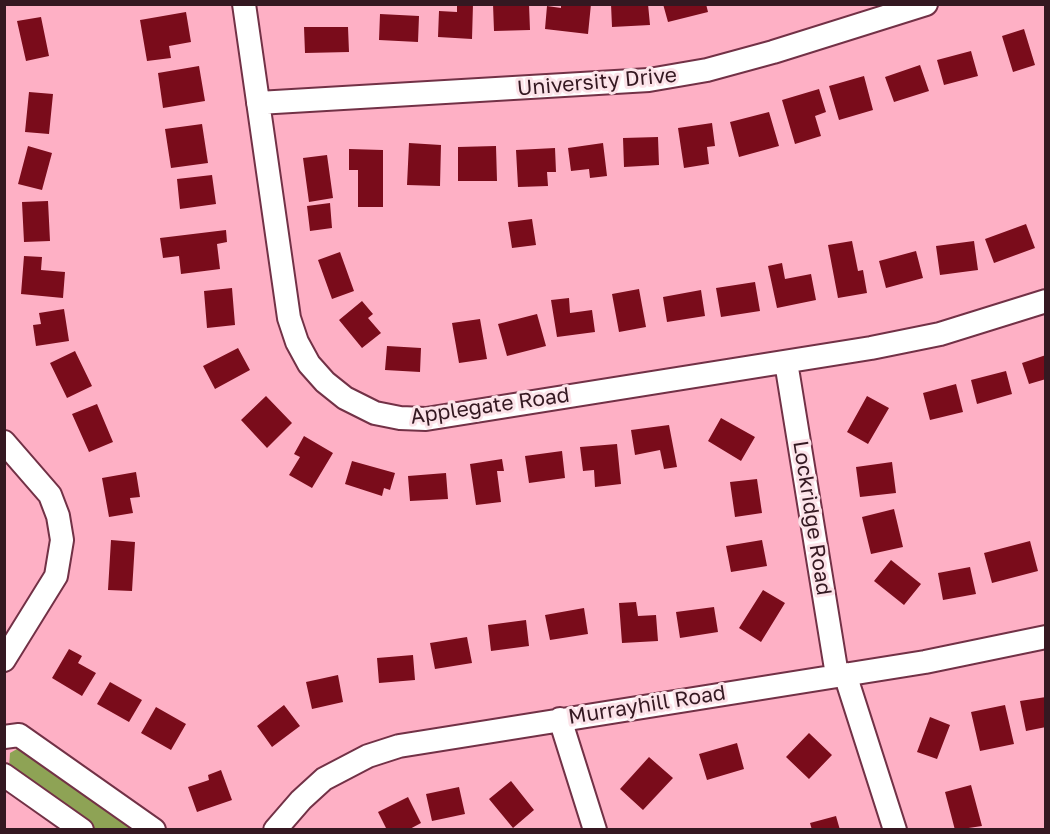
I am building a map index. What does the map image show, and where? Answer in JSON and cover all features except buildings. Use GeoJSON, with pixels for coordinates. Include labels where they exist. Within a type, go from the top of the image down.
{"type":"FeatureCollection","features":[{"type":"Feature","properties":{"kind":"street","name":"Applegate Road"},"geometry":{"type":"LineString","coordinates":[[244,4],[290,318],[297,342],[309,364],[325,382],[363,408],[400,418],[426,419],[786,362],[940,334],[1046,301]]}},
{"type":"Feature","properties":{"kind":"street","name":"University Drive"},"geometry":{"type":"LineString","coordinates":[[258,103],[649,80],[707,70],[773,52],[926,4]]}},
{"type":"Feature","properties":{"kind":"street","name":"Lockridge Road"},"geometry":{"type":"LineString","coordinates":[[786,362],[841,675],[895,830]]}},
{"type":"Feature","properties":{"kind":"street"},"geometry":{"type":"LineString","coordinates":[[4,442],[50,495],[58,516],[62,540],[56,576],[4,660]]}},
{"type":"Feature","properties":{"kind":"street","name":"Murrayhill Road"},"geometry":{"type":"LineString","coordinates":[[276,830],[300,800],[324,779],[368,756],[399,746],[999,649],[1046,637]]}},
{"type":"Feature","properties":{"kind":"street"},"geometry":{"type":"LineString","coordinates":[[560,719],[595,830]]}},
{"type":"Feature","properties":{"kind":"street"},"geometry":{"type":"LineString","coordinates":[[4,737],[20,735],[154,830]]}},
{"type":"Feature","properties":{"kind":"street"},"geometry":{"type":"LineString","coordinates":[[4,775],[82,830]]}},
{"type":"Feature","properties":{"kind":"green space"},"geometry":{"type":"Polygon","coordinates":[[[17,749],[24,749],[142,829],[96,829],[9,768],[10,753],[17,749]]]}}]}
